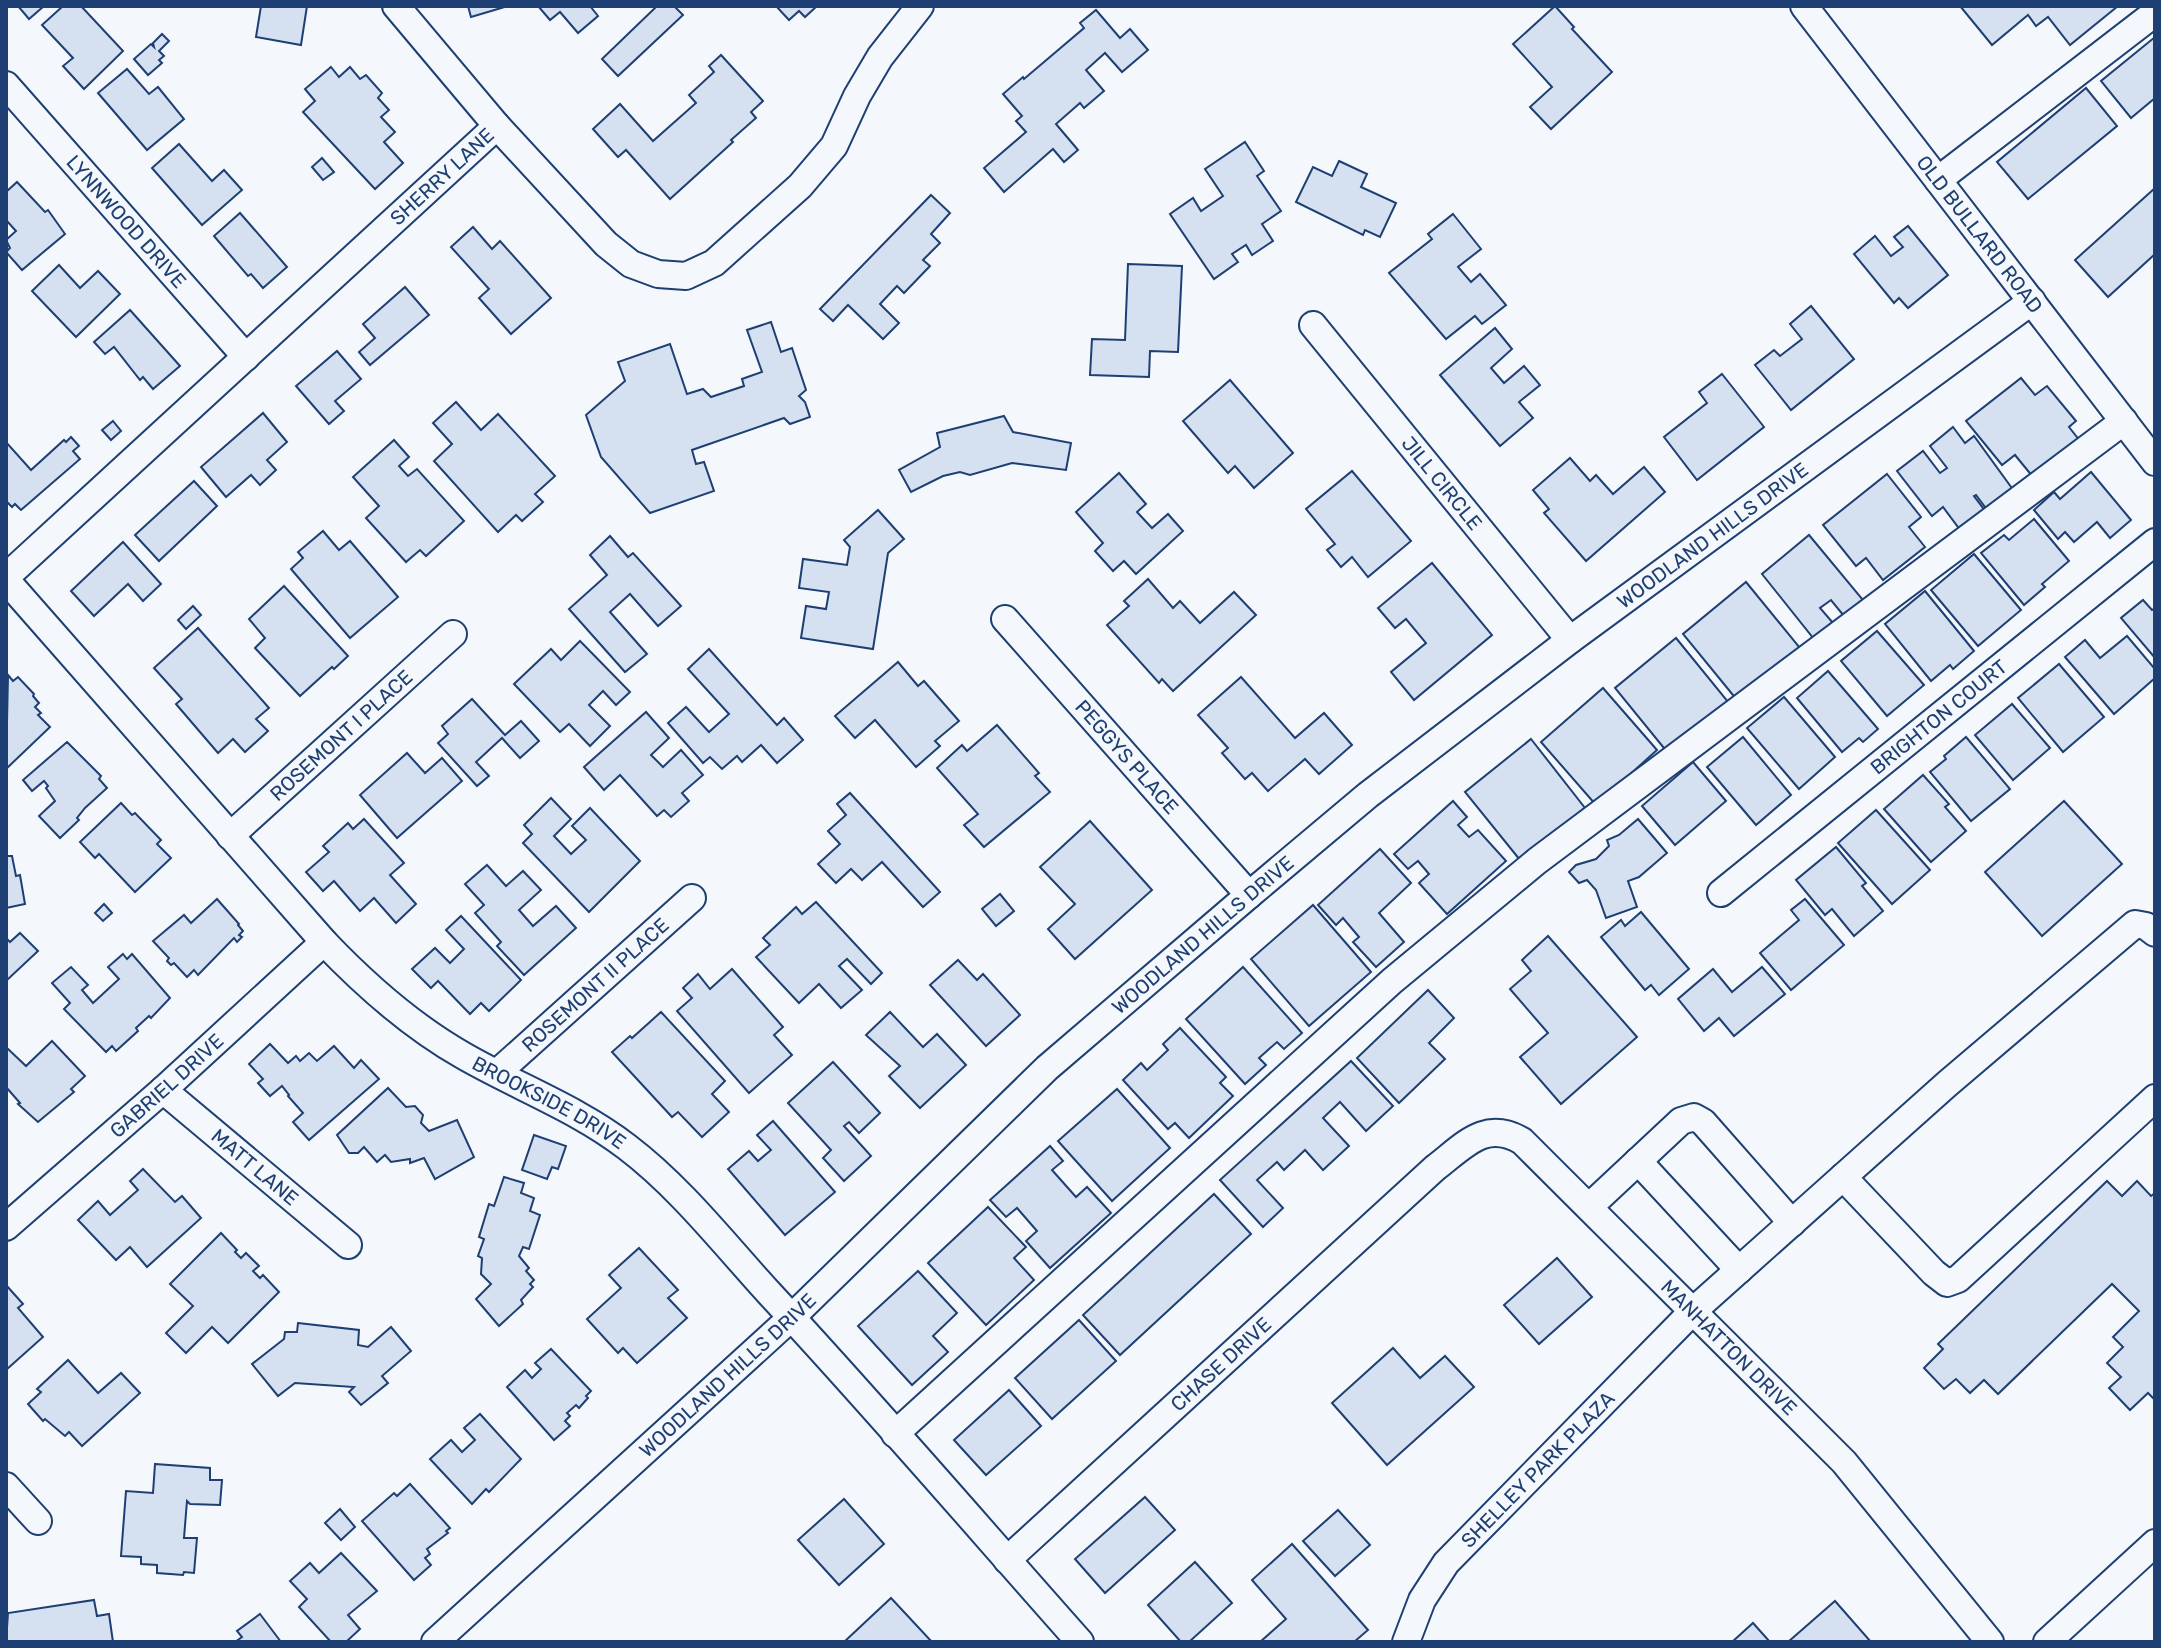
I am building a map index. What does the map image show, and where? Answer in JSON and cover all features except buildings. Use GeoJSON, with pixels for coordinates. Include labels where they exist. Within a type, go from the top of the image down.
{"type":"FeatureCollection","features":[{"type":"Feature","properties":{"kind":"street"},"geometry":{"type":"LineString","coordinates":[[396,6],[497,126]]}},
{"type":"Feature","properties":{"kind":"street","name":"SHERRY LANE"},"geometry":{"type":"LineString","coordinates":[[6,579],[497,126],[606,244],[631,264],[658,274],[686,276],[714,263],[800,186],[834,146],[857,96],[880,57],[920,6]]}},
{"type":"Feature","properties":{"kind":"street","name":"OLD BULLARD ROAD"},"geometry":{"type":"LineString","coordinates":[[1804,6],[2155,462]]}},
{"type":"Feature","properties":{"kind":"street"},"geometry":{"type":"LineString","coordinates":[[1938,180],[2155,13]]}},
{"type":"Feature","properties":{"kind":"street","name":"LYNNWOOD DRIVE"},"geometry":{"type":"LineString","coordinates":[[6,85],[246,357]]}},
{"type":"Feature","properties":{"kind":"street","name":"WOODLAND HILLS DRIVE"},"geometry":{"type":"LineString","coordinates":[[435,1642],[792,1317],[1047,1068],[1368,795],[1570,640],[2032,301]]}},
{"type":"Feature","properties":{"kind":"street","name":"JILL CIRCLE"},"geometry":{"type":"LineString","coordinates":[[1313,325],[1570,640]]}},
{"type":"Feature","properties":{"kind":"street"},"geometry":{"type":"LineString","coordinates":[[895,1434],[1392,981],[1525,871],[2124,421]]}},
{"type":"Feature","properties":{"kind":"street","name":"BRIGHTON COURT"},"geometry":{"type":"LineString","coordinates":[[1721,893],[2155,542]]}},
{"type":"Feature","properties":{"kind":"street","name":"BROOKSIDE DRIVE"},"geometry":{"type":"LineString","coordinates":[[6,579],[230,836],[361,980],[405,1018],[463,1056],[569,1110],[627,1147],[669,1185],[792,1317],[1080,1642]]}},
{"type":"Feature","properties":{"kind":"street","name":"PEGGYS PLACE"},"geometry":{"type":"LineString","coordinates":[[1005,619],[1249,895]]}},
{"type":"Feature","properties":{"kind":"street","name":"ROSEMONT I PLACE"},"geometry":{"type":"LineString","coordinates":[[230,836],[453,634]]}},
{"type":"Feature","properties":{"kind":"street","name":"ROSEMONT II PLACE"},"geometry":{"type":"LineString","coordinates":[[497,1073],[692,898]]}},
{"type":"Feature","properties":{"kind":"street","name":"SHELLEY PARK PLAZA"},"geometry":{"type":"LineString","coordinates":[[1406,1642],[1422,1600],[1446,1563],[1693,1311],[1947,1084],[2135,924],[2146,926],[2155,933]]}},
{"type":"Feature","properties":{"kind":"street","name":"GABRIEL DRIVE"},"geometry":{"type":"LineString","coordinates":[[6,1227],[163,1090],[324,942]]}},
{"type":"Feature","properties":{"kind":"street","name":"MATT LANE"},"geometry":{"type":"LineString","coordinates":[[163,1090],[348,1245]]}},
{"type":"Feature","properties":{"kind":"street"},"geometry":{"type":"LineString","coordinates":[[1843,1177],[1947,1283],[1958,1279],[2155,1098]]}},
{"type":"Feature","properties":{"kind":"street"},"geometry":{"type":"LineString","coordinates":[[1589,1207],[1681,1121],[1694,1117],[1703,1122],[1792,1223]]}},
{"type":"Feature","properties":{"kind":"street","name":"MANHATTON DRIVE"},"geometry":{"type":"LineString","coordinates":[[1435,1168],[1474,1139],[1490,1132],[1507,1132],[1522,1141],[1844,1462],[1990,1642]]}},
{"type":"Feature","properties":{"kind":"street"},"geometry":{"type":"LineString","coordinates":[[1638,1161],[1739,1270]]}},
{"type":"Feature","properties":{"kind":"street","name":"CHASE DRIVE"},"geometry":{"type":"LineString","coordinates":[[1007,1560],[1435,1168]]}},
{"type":"Feature","properties":{"kind":"street"},"geometry":{"type":"LineString","coordinates":[[6,1486],[38,1521]]}},
{"type":"Feature","properties":{"kind":"street"},"geometry":{"type":"LineString","coordinates":[[2047,1642],[2155,1543]]}}]}
